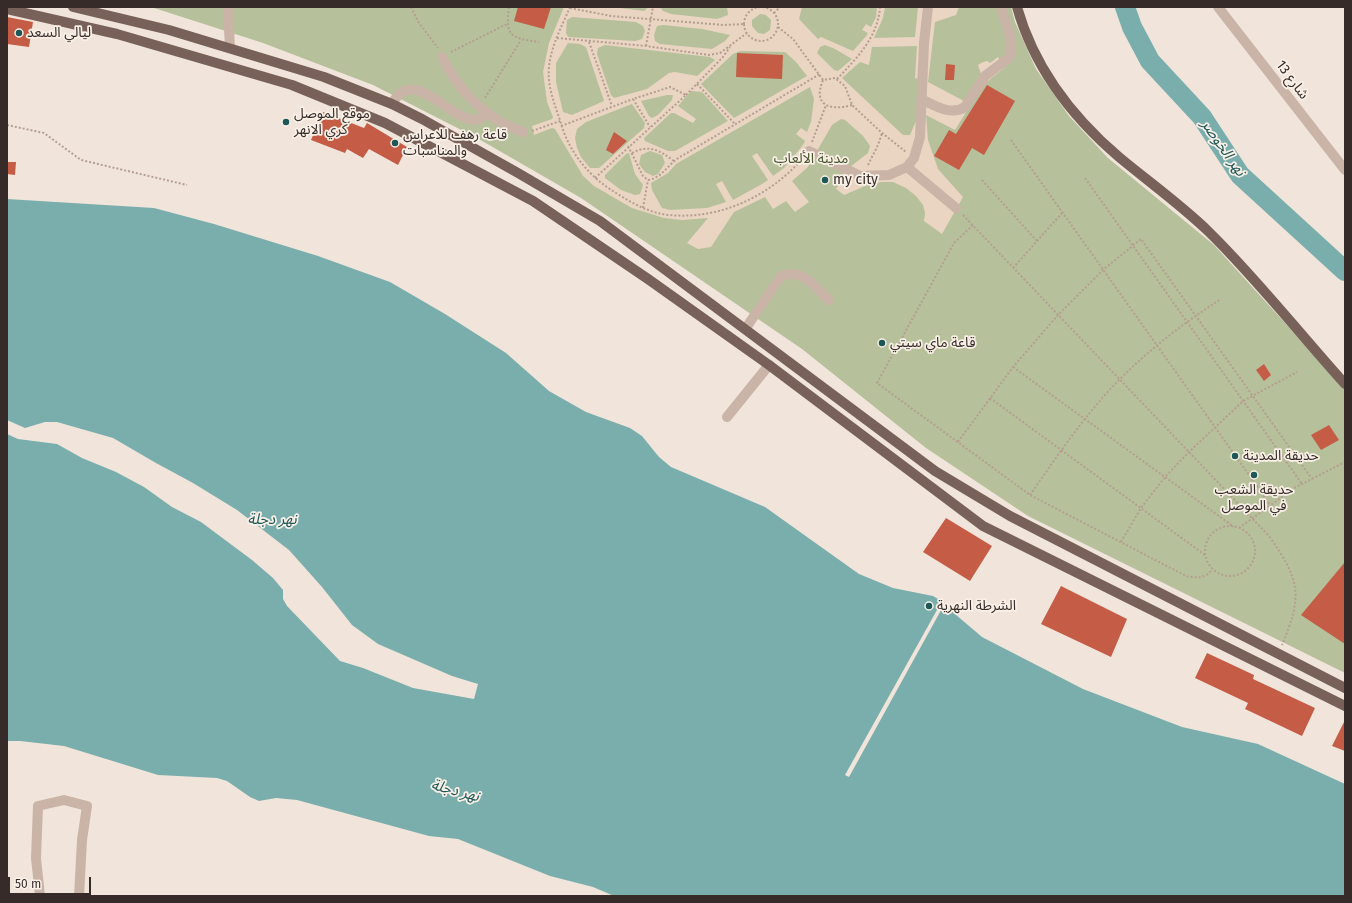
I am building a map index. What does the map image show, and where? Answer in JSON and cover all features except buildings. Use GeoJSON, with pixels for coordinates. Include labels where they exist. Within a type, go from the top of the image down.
{"type":"FeatureCollection","features":[{"type":"Feature","properties":{"kind":"main road"},"geometry":{"type":"LineString","coordinates":[[73,7],[169,30],[230,48],[324,77],[392,104],[518,173],[593,217],[746,328],[935,471],[1010,516],[1345,688]]}},
{"type":"Feature","properties":{"kind":"main road"},"geometry":{"type":"LineString","coordinates":[[1017,7],[1026,33],[1048,77],[1079,118],[1119,157],[1181,206],[1219,242],[1345,384]]}},
{"type":"Feature","properties":{"kind":"main road"},"geometry":{"type":"LineString","coordinates":[[7,9],[117,34],[292,85],[385,122],[533,201],[769,364],[983,526],[1345,706]]}},
{"type":"Feature","properties":{"kind":"main road"},"geometry":{"type":"LineString","coordinates":[[648,279],[658,264]]}},
{"type":"Feature","properties":{"kind":"main road"},"geometry":{"type":"LineString","coordinates":[[1264,665],[1275,651]]}},
{"type":"Feature","properties":{"kind":"street"},"geometry":{"type":"LineString","coordinates":[[228,7],[230,48]]}},
{"type":"Feature","properties":{"kind":"street"},"geometry":{"type":"LineString","coordinates":[[809,151],[860,176],[889,175],[907,167],[914,158],[920,137],[923,100],[924,43],[928,7]]}},
{"type":"Feature","properties":{"kind":"street"},"geometry":{"type":"LineString","coordinates":[[923,100],[951,111],[961,109],[968,102],[986,76],[1010,57],[1011,39],[1001,7]]}},
{"type":"Feature","properties":{"kind":"street","name":"شارع 13"},"geometry":{"type":"LineString","coordinates":[[1218,7],[1345,170]]}},
{"type":"Feature","properties":{"kind":"street"},"geometry":{"type":"LineString","coordinates":[[442,56],[460,88],[484,109],[506,124],[523,132]]}},
{"type":"Feature","properties":{"kind":"street"},"geometry":{"type":"LineString","coordinates":[[392,104],[403,93],[418,91],[432,97],[468,120],[480,119],[484,109]]}},
{"type":"Feature","properties":{"kind":"street"},"geometry":{"type":"LineString","coordinates":[[907,167],[956,208]]}},
{"type":"Feature","properties":{"kind":"street"},"geometry":{"type":"LineString","coordinates":[[746,328],[781,276],[789,273],[799,274],[829,300]]}},
{"type":"Feature","properties":{"kind":"street"},"geometry":{"type":"LineString","coordinates":[[728,417],[769,364]]}},
{"type":"Feature","properties":{"kind":"street"},"geometry":{"type":"LineString","coordinates":[[40,896],[36,858],[38,806],[64,800],[87,806],[82,840],[79,896]]}},
{"type":"Feature","properties":{"kind":"path"},"geometry":{"type":"LineString","coordinates":[[411,7],[419,23],[442,56],[507,24]]}},
{"type":"Feature","properties":{"kind":"path"},"geometry":{"type":"LineString","coordinates":[[509,7],[507,24],[511,35],[521,40],[539,42]]}},
{"type":"Feature","properties":{"kind":"path"},"geometry":{"type":"LineString","coordinates":[[745,24],[724,25],[611,16],[570,7],[550,59],[548,74],[551,92],[561,126],[571,149],[595,178],[607,188],[643,208],[668,215],[707,214],[726,210],[750,200],[770,188],[786,175],[809,151],[826,105]]}},
{"type":"Feature","properties":{"kind":"path"},"geometry":{"type":"LineString","coordinates":[[646,46],[653,7]]}},
{"type":"Feature","properties":{"kind":"path"},"geometry":{"type":"LineString","coordinates":[[761,7],[766,7],[774,13],[777,17],[778,27],[773,36],[765,40],[755,39],[747,33],[745,24],[748,14],[761,7]]}},
{"type":"Feature","properties":{"kind":"path"},"geometry":{"type":"LineString","coordinates":[[774,13],[780,7]]}},
{"type":"Feature","properties":{"kind":"path"},"geometry":{"type":"LineString","coordinates":[[837,79],[868,42],[880,15],[880,7]]}},
{"type":"Feature","properties":{"kind":"path"},"geometry":{"type":"LineString","coordinates":[[778,27],[793,39],[820,74],[823,80],[820,98],[826,105],[838,108],[852,105]]}},
{"type":"Feature","properties":{"kind":"path"},"geometry":{"type":"LineString","coordinates":[[557,38],[646,46],[709,54],[720,53],[747,33]]}},
{"type":"Feature","properties":{"kind":"path"},"geometry":{"type":"LineString","coordinates":[[484,109],[521,40]]}},
{"type":"Feature","properties":{"kind":"path"},"geometry":{"type":"LineString","coordinates":[[589,42],[612,106]]}},
{"type":"Feature","properties":{"kind":"path"},"geometry":{"type":"LineString","coordinates":[[595,178],[628,146],[686,95],[723,57],[730,47]]}},
{"type":"Feature","properties":{"kind":"path"},"geometry":{"type":"LineString","coordinates":[[648,180],[658,177],[674,160],[820,74]]}},
{"type":"Feature","properties":{"kind":"path"},"geometry":{"type":"LineString","coordinates":[[823,80],[837,79],[845,86],[852,105],[882,133],[914,158]]}},
{"type":"Feature","properties":{"kind":"path"},"geometry":{"type":"LineString","coordinates":[[696,84],[735,124]]}},
{"type":"Feature","properties":{"kind":"path"},"geometry":{"type":"LineString","coordinates":[[561,126],[612,106],[670,87],[686,95]]}},
{"type":"Feature","properties":{"kind":"path"},"geometry":{"type":"LineString","coordinates":[[633,99],[650,127]]}},
{"type":"Feature","properties":{"kind":"path"},"geometry":{"type":"LineString","coordinates":[[523,132],[532,131],[560,121]]}},
{"type":"Feature","properties":{"kind":"path"},"geometry":{"type":"LineString","coordinates":[[7,124],[44,133],[81,160],[187,185]]}},
{"type":"Feature","properties":{"kind":"path"},"geometry":{"type":"LineString","coordinates":[[860,176],[874,156],[882,133]]}},
{"type":"Feature","properties":{"kind":"path"},"geometry":{"type":"LineString","coordinates":[[1011,140],[1271,506]]}},
{"type":"Feature","properties":{"kind":"path"},"geometry":{"type":"LineString","coordinates":[[628,146],[643,176],[648,180]]}},
{"type":"Feature","properties":{"kind":"path"},"geometry":{"type":"LineString","coordinates":[[632,153],[641,148],[651,148],[660,151],[674,160]]}},
{"type":"Feature","properties":{"kind":"path"},"geometry":{"type":"LineString","coordinates":[[1085,178],[1302,484]]}},
{"type":"Feature","properties":{"kind":"path"},"geometry":{"type":"LineString","coordinates":[[643,208],[648,180]]}},
{"type":"Feature","properties":{"kind":"path"},"geometry":{"type":"LineString","coordinates":[[982,180],[1037,241]]}},
{"type":"Feature","properties":{"kind":"path"},"geometry":{"type":"LineString","coordinates":[[956,208],[1253,518],[1282,554],[1292,573],[1296,589],[1296,606],[1291,622],[1275,651]]}},
{"type":"Feature","properties":{"kind":"path"},"geometry":{"type":"LineString","coordinates":[[1013,268],[1062,213]]}},
{"type":"Feature","properties":{"kind":"path"},"geometry":{"type":"LineString","coordinates":[[972,225],[954,243],[877,383],[1030,495],[1186,576],[1202,577],[1210,574],[1212,569]]}},
{"type":"Feature","properties":{"kind":"path"},"geometry":{"type":"LineString","coordinates":[[958,442],[1013,367],[1058,315],[1103,270],[1132,244],[1141,239],[1312,479]]}},
{"type":"Feature","properties":{"kind":"path"},"geometry":{"type":"LineString","coordinates":[[1030,495],[1085,419],[1120,379],[1157,345],[1187,321],[1221,299]]}},
{"type":"Feature","properties":{"kind":"path"},"geometry":{"type":"LineString","coordinates":[[1013,367],[1234,527]]}},
{"type":"Feature","properties":{"kind":"path"},"geometry":{"type":"LineString","coordinates":[[1121,542],[1141,508],[1165,477],[1189,452],[1243,401],[1297,372]]}},
{"type":"Feature","properties":{"kind":"path"},"geometry":{"type":"LineString","coordinates":[[990,398],[1205,555]]}},
{"type":"Feature","properties":{"kind":"path"},"geometry":{"type":"LineString","coordinates":[[1239,528],[1302,484],[1345,462]]}},
{"type":"Feature","properties":{"kind":"path"},"geometry":{"type":"LineString","coordinates":[[1234,527],[1239,528],[1250,536],[1254,544],[1253,560],[1243,573],[1227,576],[1212,569],[1207,563],[1205,555],[1206,543],[1213,533],[1220,528],[1234,527]]}},
{"type":"Feature","properties":{"kind":"green space","name":"مدينة الألعاب"},"geometry":{"type":"Polygon","coordinates":[[[151,7],[1011,7],[1015,22],[1036,69],[1069,116],[1108,158],[1214,245],[1345,389],[1345,673],[1028,516],[926,448],[802,349],[581,198],[477,138],[373,85],[263,43],[151,7]]]}},
{"type":"Feature","properties":{"kind":"shaded area"},"geometry":{"type":"Polygon","coordinates":[[[564,7],[612,7],[644,11],[649,7],[660,7],[663,11],[671,14],[717,19],[728,15],[727,7],[802,7],[799,19],[818,39],[821,37],[853,51],[867,35],[868,33],[862,30],[866,24],[871,27],[876,17],[877,7],[885,7],[883,18],[874,38],[915,37],[918,7],[959,7],[956,15],[935,22],[928,82],[964,101],[981,74],[978,65],[987,61],[990,63],[998,57],[1004,68],[983,85],[955,130],[926,115],[928,140],[938,169],[963,197],[942,234],[924,221],[925,213],[923,205],[916,196],[906,188],[893,182],[882,182],[870,184],[844,195],[836,189],[844,177],[843,172],[816,159],[812,160],[807,168],[792,181],[809,202],[795,212],[786,201],[773,209],[765,197],[734,212],[711,247],[698,249],[687,243],[708,218],[682,220],[664,218],[632,208],[594,186],[583,176],[555,129],[552,128],[534,135],[532,126],[552,119],[553,117],[547,102],[543,72],[549,43],[564,7]],[[760,14],[752,20],[752,26],[758,33],[764,34],[770,30],[771,20],[766,15],[760,14]],[[572,17],[567,20],[566,33],[568,37],[635,41],[642,39],[645,31],[643,26],[636,22],[572,17]],[[663,25],[657,26],[654,35],[655,41],[660,44],[712,49],[725,41],[730,35],[702,29],[663,25]],[[568,43],[556,63],[556,82],[563,112],[572,115],[604,101],[586,47],[580,44],[568,43]],[[605,45],[598,48],[597,54],[611,95],[614,98],[647,89],[669,73],[675,72],[697,76],[715,60],[710,57],[605,45]],[[825,45],[820,47],[817,53],[834,70],[838,71],[852,59],[825,45]],[[917,46],[872,47],[869,65],[860,62],[842,78],[903,135],[910,135],[918,116],[919,79],[915,78],[917,46]],[[740,51],[733,54],[701,84],[734,118],[807,76],[796,62],[785,52],[740,51]],[[810,87],[676,164],[668,173],[651,183],[652,190],[662,208],[670,210],[707,208],[726,202],[716,184],[722,181],[733,200],[762,184],[768,180],[752,156],[757,153],[773,176],[784,168],[805,141],[796,134],[801,128],[807,132],[811,122],[814,99],[810,87]],[[691,91],[678,106],[696,119],[693,123],[674,113],[671,113],[644,138],[645,141],[668,151],[675,151],[728,121],[702,92],[691,91]],[[673,95],[641,101],[649,116],[652,118],[658,115],[672,100],[673,95]],[[632,104],[586,122],[577,129],[575,138],[581,157],[590,168],[599,168],[644,128],[645,123],[632,104]],[[841,119],[832,125],[817,151],[850,167],[868,153],[870,146],[863,136],[845,120],[841,119]],[[650,151],[641,155],[639,164],[645,172],[653,176],[658,174],[665,163],[662,155],[650,151]],[[629,153],[626,154],[605,175],[605,178],[621,190],[635,195],[640,194],[643,185],[635,174],[629,153]]]}},
{"type":"Feature","properties":{"kind":"water","name":"نهر دجلة"},"geometry":{"type":"Polygon","coordinates":[[[7,199],[154,208],[214,224],[318,256],[390,282],[445,314],[506,353],[549,391],[586,412],[630,428],[642,436],[659,457],[671,467],[765,507],[859,574],[893,588],[933,596],[945,603],[955,614],[982,637],[1083,689],[1182,727],[1258,744],[1345,784],[1345,896],[614,896],[593,887],[550,876],[458,839],[429,836],[297,800],[276,798],[259,801],[250,797],[227,781],[217,778],[158,775],[64,746],[7,741],[7,199]]]}},
{"type":"Feature","properties":{"kind":"pier"},"geometry":{"type":"Polygon","coordinates":[[[7,420],[25,428],[45,422],[57,422],[113,438],[193,483],[237,510],[289,550],[322,587],[352,625],[378,644],[452,676],[478,684],[474,699],[413,688],[363,668],[340,661],[287,606],[283,599],[283,590],[273,578],[252,560],[201,522],[172,507],[144,487],[116,472],[82,458],[57,444],[18,439],[7,434],[7,420]]]}},
{"type":"Feature","properties":{"kind":"pier"},"geometry":{"type":"Polygon","coordinates":[[[942,601],[945,603],[849,777],[845,775],[942,601]]]}},
{"type":"Feature","properties":{"kind":"waterway","name":"نهر الخوصر"},"geometry":{"type":"LineString","coordinates":[[1125,7],[1132,27],[1150,61],[1202,117],[1240,175],[1345,271]]}},
{"type":"Feature","properties":{"kind":"place","name":"ليالي السعد"},"geometry":{"type":"Point","coordinates":[19,33]}},
{"type":"Feature","properties":{"kind":"place","name":"موقع الموصل كري الانهر"},"geometry":{"type":"Point","coordinates":[286,122]}},
{"type":"Feature","properties":{"kind":"place","name":"قاعة رهف للاعراس والمناسبات"},"geometry":{"type":"Point","coordinates":[395,143]}},
{"type":"Feature","properties":{"kind":"place","name":"my city"},"geometry":{"type":"Point","coordinates":[825,180]}},
{"type":"Feature","properties":{"kind":"place","name":"قاعة ماي سيتي"},"geometry":{"type":"Point","coordinates":[882,343]}},
{"type":"Feature","properties":{"kind":"place","name":"حديقة المدينة"},"geometry":{"type":"Point","coordinates":[1235,456]}},
{"type":"Feature","properties":{"kind":"place","name":"حديقة الشعب في الموصل"},"geometry":{"type":"Point","coordinates":[1254,475]}},
{"type":"Feature","properties":{"kind":"place","name":"الشرطة النهرية"},"geometry":{"type":"Point","coordinates":[929,606]}}]}
